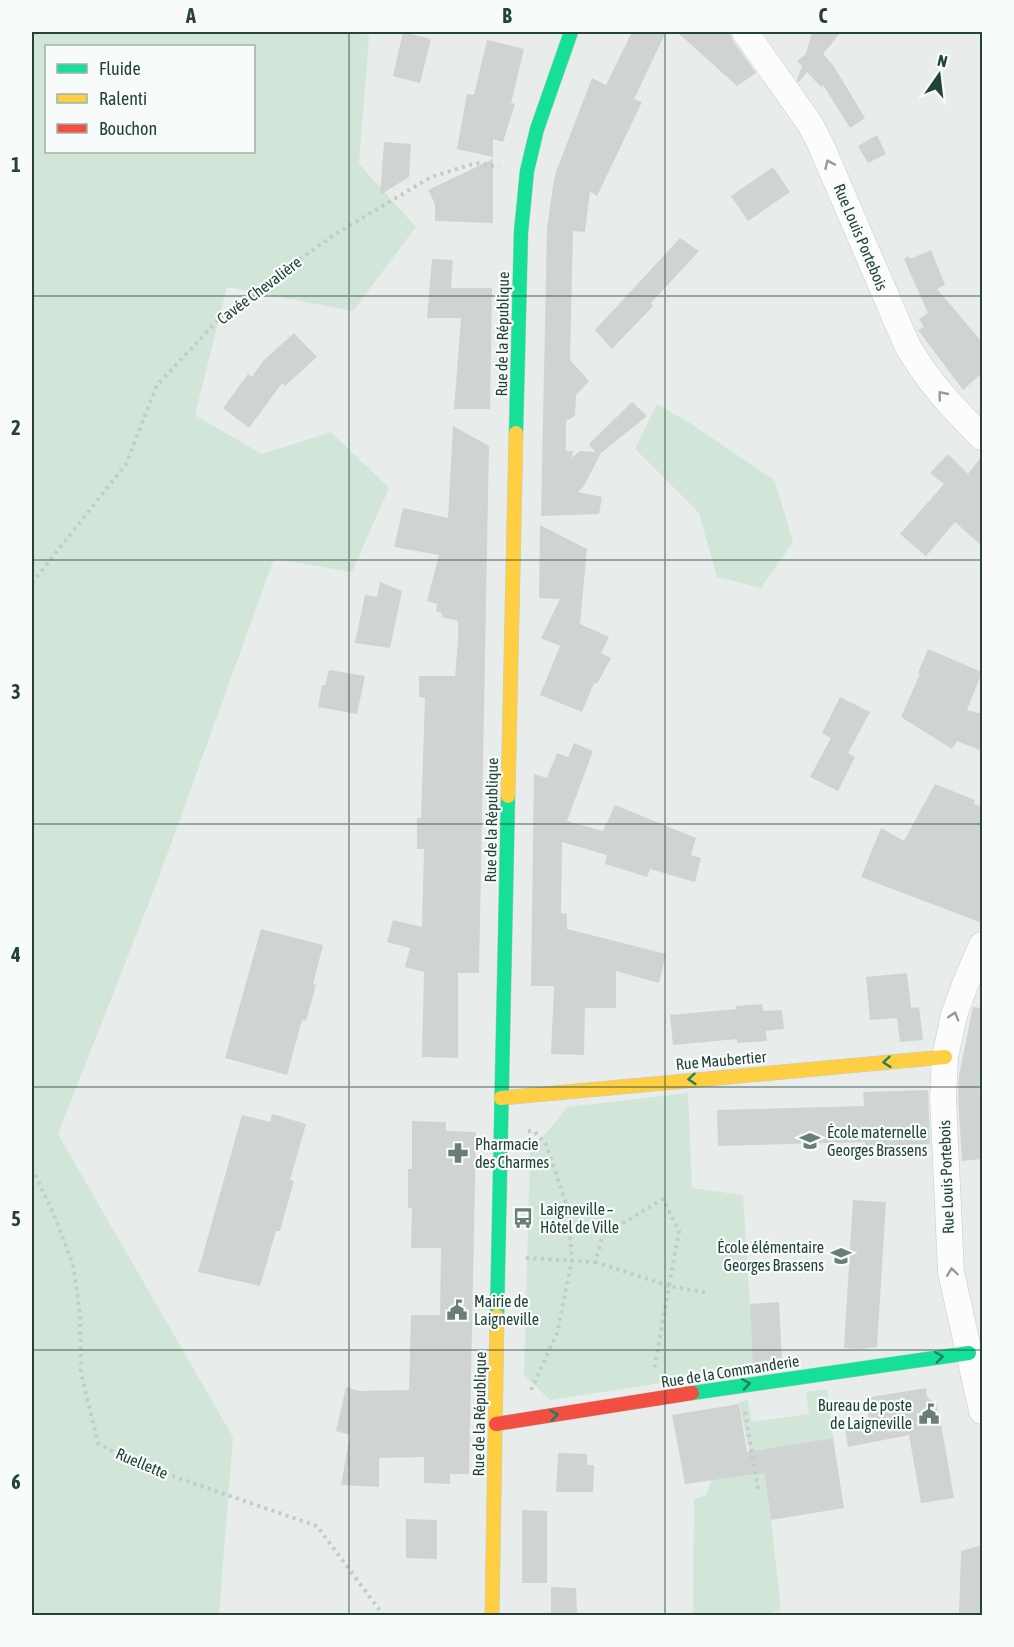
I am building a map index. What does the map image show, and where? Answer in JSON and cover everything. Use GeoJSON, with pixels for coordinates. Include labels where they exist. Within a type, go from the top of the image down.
{"type":"FeatureCollection","features":[{"type":"Feature","properties":{"kind":"street","name":"Rue de la République"},"geometry":{"type":"LineString","coordinates":[[492,1616],[500,1131],[522,210],[527,171],[537,129],[571,32]]}},
{"type":"Feature","properties":{"kind":"street","name":"Rue Louis Portebois"},"geometry":{"type":"LineString","coordinates":[[745,32],[810,124],[820,143],[914,356],[942,396],[982,437]]}},
{"type":"Feature","properties":{"kind":"street","name":"Rue Louis Portebois"},"geometry":{"type":"LineString","coordinates":[[982,945],[954,1015],[945,1056],[943,1098],[949,1256],[952,1280],[974,1360],[982,1412]]}},
{"type":"Feature","properties":{"kind":"street","name":"Rue Maubertier"},"geometry":{"type":"LineString","coordinates":[[501,1098],[945,1056]]}},
{"type":"Feature","properties":{"kind":"street","name":"Rue de la Commanderie"},"geometry":{"type":"LineString","coordinates":[[496,1424],[740,1385],[974,1360]]}},
{"type":"Feature","properties":{"kind":"path","name":"Cavée Chevalière"},"geometry":{"type":"LineString","coordinates":[[32,584],[126,464],[157,385],[222,316],[332,236],[431,177],[476,163],[527,171]]}},
{"type":"Feature","properties":{"kind":"path"},"geometry":{"type":"LineString","coordinates":[[500,1131],[534,1131],[546,1144],[568,1209],[572,1260],[557,1333],[517,1421]]}},
{"type":"Feature","properties":{"kind":"path","name":"Ruellette"},"geometry":{"type":"LineString","coordinates":[[32,1168],[73,1264],[80,1314],[81,1373],[98,1443],[129,1461],[317,1526],[384,1616]]}},
{"type":"Feature","properties":{"kind":"path"},"geometry":{"type":"LineString","coordinates":[[595,1262],[603,1235],[663,1199],[679,1231],[649,1400]]}},
{"type":"Feature","properties":{"kind":"path"},"geometry":{"type":"LineString","coordinates":[[526,1258],[595,1262],[669,1286],[709,1293]]}},
{"type":"Feature","properties":{"kind":"path"},"geometry":{"type":"LineString","coordinates":[[740,1385],[758,1489]]}},
{"type":"Feature","properties":{"kind":"green space"},"geometry":{"type":"Polygon","coordinates":[[[32,32],[360,32],[369,36],[359,164],[416,227],[353,311],[227,287],[195,415],[262,454],[331,432],[389,488],[352,572],[274,559],[159,877],[58,1134],[233,1437],[219,1615],[32,1616],[32,32]]]}},
{"type":"Feature","properties":{"kind":"green space"},"geometry":{"type":"Polygon","coordinates":[[[657,404],[693,425],[775,481],[793,542],[761,588],[717,577],[699,513],[635,449],[657,404]]]}},
{"type":"Feature","properties":{"kind":"green space"},"geometry":{"type":"Polygon","coordinates":[[[688,1093],[692,1188],[743,1195],[754,1369],[550,1400],[524,1375],[530,1152],[568,1107],[688,1093]]]}},
{"type":"Feature","properties":{"kind":"green space"},"geometry":{"type":"Polygon","coordinates":[[[827,1389],[833,1438],[760,1450],[781,1610],[763,1615],[693,1616],[694,1499],[706,1495],[712,1480],[751,1475],[749,1451],[739,1402],[748,1400],[752,1422],[809,1414],[806,1392],[827,1389]]]}},
{"type":"Feature","properties":{"kind":"building"},"geometry":{"type":"Polygon","coordinates":[[[403,32],[431,39],[420,83],[393,76],[403,32]]]}},
{"type":"Feature","properties":{"kind":"building"},"geometry":{"type":"Polygon","coordinates":[[[632,32],[666,32],[634,99],[642,102],[597,196],[590,191],[585,232],[573,231],[570,360],[589,381],[576,395],[575,416],[566,421],[566,451],[573,451],[572,458],[580,451],[595,452],[589,444],[632,402],[647,416],[601,453],[584,486],[578,492],[602,497],[599,514],[541,516],[547,228],[553,186],[556,172],[592,78],[606,85],[632,32]]]}},
{"type":"Feature","properties":{"kind":"building"},"geometry":{"type":"Polygon","coordinates":[[[677,32],[730,32],[733,41],[756,73],[737,86],[677,32]]]}},
{"type":"Feature","properties":{"kind":"building"},"geometry":{"type":"Polygon","coordinates":[[[812,32],[841,32],[823,54],[833,65],[865,118],[850,128],[823,85],[821,87],[807,72],[799,82],[797,80],[802,66],[797,61],[806,54],[812,32]]]}},
{"type":"Feature","properties":{"kind":"building"},"geometry":{"type":"Polygon","coordinates":[[[487,40],[524,49],[511,103],[515,104],[503,142],[493,139],[493,157],[457,149],[467,94],[474,95],[487,40]]]}},
{"type":"Feature","properties":{"kind":"building"},"geometry":{"type":"Polygon","coordinates":[[[877,135],[886,154],[868,163],[858,146],[877,135]]]}},
{"type":"Feature","properties":{"kind":"building"},"geometry":{"type":"Polygon","coordinates":[[[384,142],[411,144],[409,177],[380,195],[384,142]]]}},
{"type":"Feature","properties":{"kind":"building"},"geometry":{"type":"Polygon","coordinates":[[[493,159],[493,223],[435,221],[435,204],[428,190],[493,159]]]}},
{"type":"Feature","properties":{"kind":"building"},"geometry":{"type":"Polygon","coordinates":[[[773,167],[790,192],[748,221],[731,196],[773,167]]]}},
{"type":"Feature","properties":{"kind":"building"},"geometry":{"type":"Polygon","coordinates":[[[680,238],[699,251],[651,303],[653,306],[612,349],[595,330],[680,238]]]}},
{"type":"Feature","properties":{"kind":"building"},"geometry":{"type":"Polygon","coordinates":[[[931,250],[945,285],[937,289],[982,342],[982,373],[963,390],[918,330],[924,327],[919,319],[928,313],[904,259],[908,256],[910,259],[931,250]]]}},
{"type":"Feature","properties":{"kind":"building"},"geometry":{"type":"Polygon","coordinates":[[[432,259],[453,260],[451,288],[492,288],[490,409],[454,409],[461,318],[427,318],[432,259]]]}},
{"type":"Feature","properties":{"kind":"building"},"geometry":{"type":"Polygon","coordinates":[[[294,333],[317,357],[285,386],[282,383],[249,428],[223,408],[248,374],[252,377],[263,361],[294,333]]]}},
{"type":"Feature","properties":{"kind":"building"},"geometry":{"type":"Polygon","coordinates":[[[453,426],[489,446],[479,973],[458,973],[458,1058],[422,1057],[424,972],[405,967],[410,948],[387,942],[393,920],[422,927],[424,849],[417,849],[417,818],[421,818],[425,698],[419,697],[419,676],[455,676],[458,642],[458,621],[442,617],[442,613],[436,611],[437,604],[427,601],[439,555],[394,547],[403,508],[448,518],[453,426]]]}},
{"type":"Feature","properties":{"kind":"building"},"geometry":{"type":"Polygon","coordinates":[[[948,454],[968,474],[982,456],[982,546],[955,522],[926,556],[900,534],[944,484],[930,473],[948,454]]]}},
{"type":"Feature","properties":{"kind":"building"},"geometry":{"type":"Polygon","coordinates":[[[540,525],[587,549],[580,624],[609,637],[601,653],[611,658],[597,684],[594,683],[582,712],[540,695],[560,646],[541,638],[560,599],[539,598],[540,525]]]}},
{"type":"Feature","properties":{"kind":"building"},"geometry":{"type":"Polygon","coordinates":[[[380,582],[402,591],[390,648],[355,643],[365,595],[377,597],[380,582]]]}},
{"type":"Feature","properties":{"kind":"building"},"geometry":{"type":"Polygon","coordinates":[[[928,649],[982,672],[967,710],[982,714],[982,751],[957,741],[952,749],[901,717],[928,649]]]}},
{"type":"Feature","properties":{"kind":"building"},"geometry":{"type":"Polygon","coordinates":[[[329,670],[365,676],[357,714],[318,707],[322,685],[325,685],[329,670]]]}},
{"type":"Feature","properties":{"kind":"building"},"geometry":{"type":"Polygon","coordinates":[[[840,697],[870,712],[848,753],[855,757],[838,791],[810,777],[831,738],[822,733],[840,697]]]}},
{"type":"Feature","properties":{"kind":"building"},"geometry":{"type":"Polygon","coordinates":[[[574,743],[593,751],[567,821],[603,831],[615,805],[696,838],[691,855],[701,858],[695,882],[650,869],[647,877],[605,864],[607,855],[562,842],[561,913],[567,914],[567,929],[666,954],[659,983],[616,971],[616,1008],[585,1008],[584,1055],[551,1054],[554,986],[531,986],[534,774],[547,778],[557,753],[568,757],[574,743]]]}},
{"type":"Feature","properties":{"kind":"building"},"geometry":{"type":"Polygon","coordinates":[[[935,784],[975,800],[974,804],[982,807],[982,923],[861,877],[881,828],[904,841],[935,784]]]}},
{"type":"Feature","properties":{"kind":"building"},"geometry":{"type":"Polygon","coordinates":[[[261,929],[323,945],[313,984],[316,985],[306,1021],[302,1020],[287,1075],[225,1058],[261,929]]]}},
{"type":"Feature","properties":{"kind":"building"},"geometry":{"type":"Polygon","coordinates":[[[907,973],[911,1008],[919,1007],[923,1040],[900,1042],[897,1018],[870,1020],[866,977],[907,973]]]}},
{"type":"Feature","properties":{"kind":"building"},"geometry":{"type":"Polygon","coordinates":[[[762,1004],[763,1011],[782,1010],[784,1029],[766,1031],[767,1041],[737,1043],[737,1039],[673,1045],[670,1015],[736,1009],[736,1006],[762,1004]]]}},
{"type":"Feature","properties":{"kind":"building"},"geometry":{"type":"Polygon","coordinates":[[[973,1007],[982,1008],[982,1075],[979,1093],[982,1094],[982,1159],[962,1161],[958,1098],[959,1075],[973,1007]]]}},
{"type":"Feature","properties":{"kind":"building"},"geometry":{"type":"Polygon","coordinates":[[[928,1090],[930,1144],[865,1146],[865,1142],[718,1146],[717,1110],[864,1106],[863,1092],[928,1090]]]}},
{"type":"Feature","properties":{"kind":"building"},"geometry":{"type":"Polygon","coordinates":[[[272,1114],[306,1124],[290,1180],[294,1181],[280,1231],[276,1231],[260,1286],[198,1272],[242,1115],[270,1122],[272,1114]]]}},
{"type":"Feature","properties":{"kind":"building"},"geometry":{"type":"Polygon","coordinates":[[[412,1121],[446,1122],[446,1131],[476,1132],[469,1474],[450,1474],[450,1484],[424,1483],[424,1457],[379,1458],[379,1487],[341,1485],[350,1435],[336,1431],[346,1387],[358,1391],[409,1390],[411,1315],[440,1315],[441,1248],[411,1248],[412,1208],[408,1208],[408,1169],[412,1169],[412,1121]]]}},
{"type":"Feature","properties":{"kind":"building"},"geometry":{"type":"Polygon","coordinates":[[[853,1200],[886,1202],[877,1347],[862,1349],[844,1348],[853,1200]]]}},
{"type":"Feature","properties":{"kind":"building"},"geometry":{"type":"Polygon","coordinates":[[[779,1302],[782,1360],[753,1364],[750,1304],[779,1302]]]}},
{"type":"Feature","properties":{"kind":"building"},"geometry":{"type":"Polygon","coordinates":[[[926,1388],[927,1397],[936,1404],[954,1498],[921,1503],[909,1435],[848,1447],[844,1423],[869,1419],[865,1398],[926,1388]]]}},
{"type":"Feature","properties":{"kind":"building"},"geometry":{"type":"Polygon","coordinates":[[[739,1404],[747,1452],[833,1438],[844,1508],[771,1520],[764,1473],[685,1484],[672,1415],[739,1404]]]}},
{"type":"Feature","properties":{"kind":"building"},"geometry":{"type":"Polygon","coordinates":[[[558,1453],[587,1454],[587,1465],[594,1465],[593,1492],[556,1492],[558,1453]]]}},
{"type":"Feature","properties":{"kind":"building"},"geometry":{"type":"Polygon","coordinates":[[[522,1510],[547,1511],[547,1583],[522,1583],[522,1510]]]}},
{"type":"Feature","properties":{"kind":"building"},"geometry":{"type":"Polygon","coordinates":[[[406,1519],[437,1520],[437,1559],[406,1558],[406,1519]]]}},
{"type":"Feature","properties":{"kind":"building"},"geometry":{"type":"Polygon","coordinates":[[[982,1545],[982,1616],[959,1616],[961,1551],[982,1545]]]}},
{"type":"Feature","properties":{"kind":"building"},"geometry":{"type":"Polygon","coordinates":[[[551,1587],[576,1588],[577,1616],[551,1616],[551,1587]]]}},
{"type":"Feature","properties":{"kind":"traffic: fast"},"geometry":{"type":"LineString","coordinates":[[516,433],[521,232],[527,171],[537,129],[571,32]]}},
{"type":"Feature","properties":{"kind":"traffic: fast"},"geometry":{"type":"LineString","coordinates":[[497,1316],[508,796]]}},
{"type":"Feature","properties":{"kind":"traffic: fast"},"geometry":{"type":"LineString","coordinates":[[692,1393],[969,1353]]}},
{"type":"Feature","properties":{"kind":"traffic: slow"},"geometry":{"type":"LineString","coordinates":[[508,796],[516,433]]}},
{"type":"Feature","properties":{"kind":"traffic: slow"},"geometry":{"type":"LineString","coordinates":[[501,1098],[945,1057]]}},
{"type":"Feature","properties":{"kind":"traffic: slow"},"geometry":{"type":"LineString","coordinates":[[492,1616],[497,1316]]}},
{"type":"Feature","properties":{"kind":"traffic: jam"},"geometry":{"type":"LineString","coordinates":[[496,1424],[692,1393]]}},
{"type":"Feature","properties":{"kind":"place","name":"École maternelle Georges Brassens"},"geometry":{"type":"Point","coordinates":[810,1141]}},
{"type":"Feature","properties":{"kind":"place","name":"Pharmacie des Charmes"},"geometry":{"type":"Point","coordinates":[458,1153]}},
{"type":"Feature","properties":{"kind":"place","name":"Laigneville – Hôtel de Ville"},"geometry":{"type":"Point","coordinates":[523,1218]}},
{"type":"Feature","properties":{"kind":"place","name":"École élémentaire Georges Brassens"},"geometry":{"type":"Point","coordinates":[841,1256]}},
{"type":"Feature","properties":{"kind":"place","name":"Mairie de Laigneville"},"geometry":{"type":"Point","coordinates":[457,1310]}},
{"type":"Feature","properties":{"kind":"place","name":"Bureau de poste de Laigneville"},"geometry":{"type":"Point","coordinates":[929,1414]}}]}
